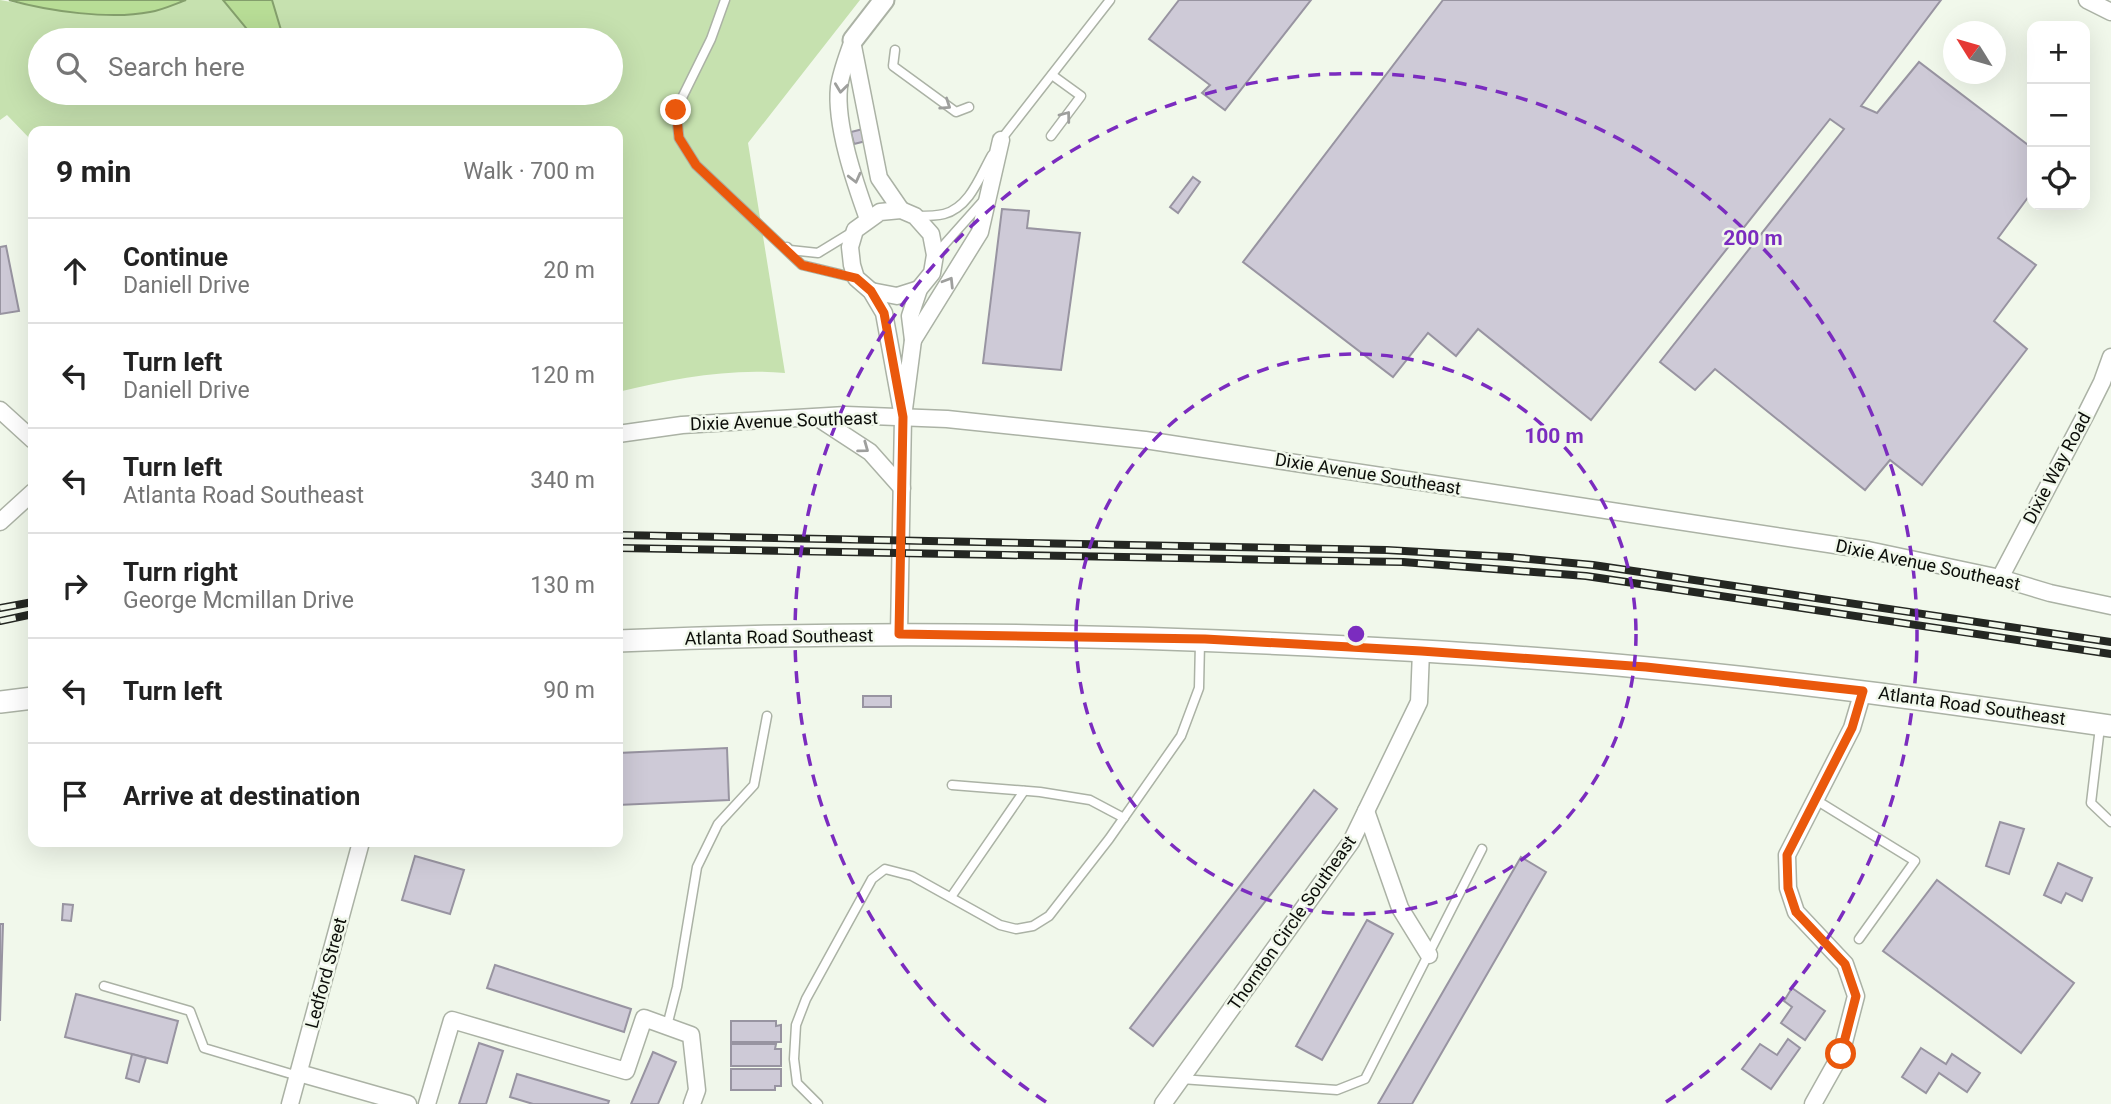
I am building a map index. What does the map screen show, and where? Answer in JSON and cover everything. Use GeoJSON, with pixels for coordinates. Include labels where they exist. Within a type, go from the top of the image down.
{"type":"FeatureCollection","features":[{"type":"Feature","properties":{"kind":"main road","name":"Atlanta Road Southeast"},"geometry":{"type":"LineString","coordinates":[[623,641],[899,634],[1200,639],[1421,651],[1646,667],[1863,691],[2105,725]]}},
{"type":"Feature","properties":{"kind":"main road"},"geometry":{"type":"LineString","coordinates":[[0,702],[28,699]]}},
{"type":"Feature","properties":{"kind":"street"},"geometry":{"type":"LineString","coordinates":[[861,225],[856,185],[839,110],[839,85],[852,40],[884,0]]}},
{"type":"Feature","properties":{"kind":"street"},"geometry":{"type":"LineString","coordinates":[[2087,0],[2111,12]]}},
{"type":"Feature","properties":{"kind":"street"},"geometry":{"type":"LineString","coordinates":[[852,40],[880,178],[908,213],[931,234],[935,255],[932,273],[919,289],[910,316],[913,340],[903,417],[899,634]]}},
{"type":"Feature","properties":{"kind":"street"},"geometry":{"type":"LineString","coordinates":[[913,340],[979,232],[1001,140]]}},
{"type":"Feature","properties":{"kind":"street"},"geometry":{"type":"LineString","coordinates":[[903,417],[884,313],[871,291],[856,278],[850,247],[861,225],[880,212],[908,213]]}},
{"type":"Feature","properties":{"kind":"street"},"geometry":{"type":"LineString","coordinates":[[871,291],[897,296],[919,289]]}},
{"type":"Feature","properties":{"kind":"street","name":"Dixie Way Road"},"geometry":{"type":"LineString","coordinates":[[2000,578],[2096,393],[2111,357]]}},
{"type":"Feature","properties":{"kind":"street"},"geometry":{"type":"LineString","coordinates":[[0,410],[28,435]]}},
{"type":"Feature","properties":{"kind":"street","name":"Dixie Avenue Southeast"},"geometry":{"type":"LineString","coordinates":[[623,433],[682,425],[846,415],[977,421],[1145,440],[1868,550],[2000,578],[2050,593],[2111,606]]}},
{"type":"Feature","properties":{"kind":"street"},"geometry":{"type":"LineString","coordinates":[[818,418],[870,452],[902,488]]}},
{"type":"Feature","properties":{"kind":"street"},"geometry":{"type":"LineString","coordinates":[[0,522],[28,497]]}},
{"type":"Feature","properties":{"kind":"street","name":"Thornton Circle Southeast"},"geometry":{"type":"LineString","coordinates":[[1163,1104],[1351,842],[1419,702],[1421,651]]}},
{"type":"Feature","properties":{"kind":"street"},"geometry":{"type":"LineString","coordinates":[[1814,1104],[1841,1054],[1856,996],[1845,964],[1796,912],[1788,888],[1787,855],[1852,728],[1863,691]]}},
{"type":"Feature","properties":{"kind":"street"},"geometry":{"type":"LineString","coordinates":[[1366,811],[1399,908],[1429,955]]}},
{"type":"Feature","properties":{"kind":"street","name":"Ledford Street"},"geometry":{"type":"LineString","coordinates":[[290,1104],[360,847]]}},
{"type":"Feature","properties":{"kind":"street"},"geometry":{"type":"LineString","coordinates":[[427,1104],[452,1020],[626,1071],[644,1018],[691,1035],[697,1090],[692,1104]]}},
{"type":"Feature","properties":{"kind":"street"},"geometry":{"type":"LineString","coordinates":[[298,1075],[408,1104]]}},
{"type":"Feature","properties":{"kind":"lane"},"geometry":{"type":"LineString","coordinates":[[725,0],[711,39],[676,110],[679,138],[696,165],[802,265],[856,278]]}},
{"type":"Feature","properties":{"kind":"lane"},"geometry":{"type":"LineString","coordinates":[[908,213],[943,214],[958,208],[971,193],[1001,140],[1110,0]]}},
{"type":"Feature","properties":{"kind":"lane"},"geometry":{"type":"LineString","coordinates":[[895,50],[893,66],[923,90],[956,112],[969,107]]}},
{"type":"Feature","properties":{"kind":"lane"},"geometry":{"type":"LineString","coordinates":[[1051,136],[1081,96],[1052,75]]}},
{"type":"Feature","properties":{"kind":"lane"},"geometry":{"type":"LineString","coordinates":[[696,165],[790,250],[818,253],[861,225]]}},
{"type":"Feature","properties":{"kind":"lane"},"geometry":{"type":"LineString","coordinates":[[935,255],[988,195]]}},
{"type":"Feature","properties":{"kind":"lane"},"geometry":{"type":"LineString","coordinates":[[818,1104],[797,1083],[794,1059],[796,1025],[806,999],[872,878],[885,869],[912,876],[1000,925],[1016,929],[1033,926],[1049,916],[1124,818],[1181,736],[1192,713],[1199,688],[1200,639]]}},
{"type":"Feature","properties":{"kind":"lane"},"geometry":{"type":"LineString","coordinates":[[667,1026],[677,987],[697,867],[718,824],[754,785],[767,716]]}},
{"type":"Feature","properties":{"kind":"lane"},"geometry":{"type":"LineString","coordinates":[[2105,725],[2091,803],[2111,822]]}},
{"type":"Feature","properties":{"kind":"lane"},"geometry":{"type":"LineString","coordinates":[[952,785],[1090,800],[1124,818]]}},
{"type":"Feature","properties":{"kind":"lane"},"geometry":{"type":"LineString","coordinates":[[951,897],[1024,791]]}},
{"type":"Feature","properties":{"kind":"lane"},"geometry":{"type":"LineString","coordinates":[[1816,800],[1915,861],[1859,939]]}},
{"type":"Feature","properties":{"kind":"lane"},"geometry":{"type":"LineString","coordinates":[[1181,1079],[1337,1090],[1366,1079],[1482,849]]}},
{"type":"Feature","properties":{"kind":"lane"},"geometry":{"type":"LineString","coordinates":[[104,986],[190,1011],[204,1048],[298,1075]]}},
{"type":"Feature","properties":{"kind":"shaded area"},"geometry":{"type":"Polygon","coordinates":[[[0,0],[23,4],[151,12],[186,0],[223,0],[246,28],[28,28],[28,105],[623,105],[623,28],[280,28],[272,0],[860,0],[748,143],[785,373],[743,372],[701,376],[623,391],[623,126],[28,126],[28,137],[7,115],[0,120],[0,0]]]}},
{"type":"Feature","properties":{"kind":"shaded area"},"geometry":{"type":"Polygon","coordinates":[[[9,0],[186,0],[155,11],[98,15],[42,8],[9,0]]]}},
{"type":"Feature","properties":{"kind":"shaded area"},"geometry":{"type":"Polygon","coordinates":[[[223,0],[272,0],[280,28],[246,28],[223,0]]]}},
{"type":"Feature","properties":{"kind":"building"},"geometry":{"type":"Polygon","coordinates":[[[1179,0],[1311,0],[1225,110],[1202,93],[1210,85],[1149,39],[1179,0]]]}},
{"type":"Feature","properties":{"kind":"building"},"geometry":{"type":"Polygon","coordinates":[[[1443,0],[1941,0],[1861,106],[1877,113],[1919,62],[1943,80],[1943,84],[1948,84],[2027,144],[2027,199],[1998,238],[2036,265],[1994,321],[2027,349],[1922,485],[1890,460],[1865,490],[1715,369],[1695,390],[1660,362],[1844,129],[1830,119],[1591,420],[1478,329],[1456,356],[1428,333],[1393,377],[1243,262],[1443,0]]]}},
{"type":"Feature","properties":{"kind":"building"},"geometry":{"type":"Polygon","coordinates":[[[863,129],[866,141],[854,144],[851,132],[863,129]]]}},
{"type":"Feature","properties":{"kind":"building"},"geometry":{"type":"Polygon","coordinates":[[[1193,177],[1200,182],[1178,213],[1170,207],[1193,177]]]}},
{"type":"Feature","properties":{"kind":"building"},"geometry":{"type":"Polygon","coordinates":[[[1002,209],[1029,211],[1027,228],[1080,233],[1061,370],[983,363],[1002,209]]]}},
{"type":"Feature","properties":{"kind":"building"},"geometry":{"type":"Polygon","coordinates":[[[6,246],[19,311],[0,314],[0,247],[6,246]]]}},
{"type":"Feature","properties":{"kind":"building"},"geometry":{"type":"Polygon","coordinates":[[[863,696],[891,696],[891,707],[863,707],[863,696]]]}},
{"type":"Feature","properties":{"kind":"building"},"geometry":{"type":"Polygon","coordinates":[[[727,748],[729,800],[623,805],[623,753],[727,748]]]}},
{"type":"Feature","properties":{"kind":"building"},"geometry":{"type":"Polygon","coordinates":[[[1314,790],[1337,809],[1153,1046],[1130,1028],[1314,790]]]}},
{"type":"Feature","properties":{"kind":"building"},"geometry":{"type":"Polygon","coordinates":[[[2000,822],[2024,829],[2009,874],[1986,866],[2000,822]]]}},
{"type":"Feature","properties":{"kind":"building"},"geometry":{"type":"Polygon","coordinates":[[[415,856],[464,870],[450,914],[402,900],[415,856]]]}},
{"type":"Feature","properties":{"kind":"building"},"geometry":{"type":"Polygon","coordinates":[[[1521,857],[1546,872],[1412,1104],[1378,1104],[1521,857]]]}},
{"type":"Feature","properties":{"kind":"building"},"geometry":{"type":"Polygon","coordinates":[[[2058,863],[2092,878],[2082,901],[2066,893],[2061,903],[2044,895],[2058,863]]]}},
{"type":"Feature","properties":{"kind":"building"},"geometry":{"type":"Polygon","coordinates":[[[1937,880],[2074,983],[2021,1053],[1883,951],[1937,880]]]}},
{"type":"Feature","properties":{"kind":"building"},"geometry":{"type":"Polygon","coordinates":[[[63,904],[73,905],[71,921],[62,920],[63,904]]]}},
{"type":"Feature","properties":{"kind":"building"},"geometry":{"type":"Polygon","coordinates":[[[1367,920],[1393,934],[1322,1060],[1296,1046],[1367,920]]]}},
{"type":"Feature","properties":{"kind":"building"},"geometry":{"type":"Polygon","coordinates":[[[0,924],[3,924],[0,1021],[0,924]]]}},
{"type":"Feature","properties":{"kind":"building"},"geometry":{"type":"Polygon","coordinates":[[[495,965],[631,1009],[624,1032],[487,988],[495,965]]]}},
{"type":"Feature","properties":{"kind":"building"},"geometry":{"type":"Polygon","coordinates":[[[1792,988],[1825,1011],[1805,1040],[1781,1023],[1792,1007],[1784,1001],[1792,988]]]}},
{"type":"Feature","properties":{"kind":"building"},"geometry":{"type":"Polygon","coordinates":[[[76,994],[178,1021],[167,1063],[65,1037],[76,994]]]}},
{"type":"Feature","properties":{"kind":"building"},"geometry":{"type":"Polygon","coordinates":[[[731,1021],[776,1021],[776,1026],[781,1025],[781,1042],[731,1042],[731,1021]]]}},
{"type":"Feature","properties":{"kind":"building"},"geometry":{"type":"Polygon","coordinates":[[[1788,1039],[1800,1048],[1771,1089],[1742,1069],[1760,1044],[1777,1055],[1788,1039]]]}},
{"type":"Feature","properties":{"kind":"building"},"geometry":{"type":"Polygon","coordinates":[[[479,1043],[503,1051],[486,1104],[459,1104],[479,1043]]]}},
{"type":"Feature","properties":{"kind":"building"},"geometry":{"type":"Polygon","coordinates":[[[731,1044],[776,1044],[775,1049],[781,1049],[781,1066],[731,1066],[731,1044]]]}},
{"type":"Feature","properties":{"kind":"building"},"geometry":{"type":"Polygon","coordinates":[[[1921,1048],[1946,1064],[1952,1054],[1980,1073],[1967,1092],[1939,1073],[1926,1093],[1902,1077],[1921,1048]]]}},
{"type":"Feature","properties":{"kind":"building"},"geometry":{"type":"Polygon","coordinates":[[[653,1052],[676,1062],[658,1104],[631,1104],[653,1052]]]}},
{"type":"Feature","properties":{"kind":"building"},"geometry":{"type":"Polygon","coordinates":[[[132,1054],[146,1058],[139,1082],[126,1078],[132,1054]]]}},
{"type":"Feature","properties":{"kind":"building"},"geometry":{"type":"Polygon","coordinates":[[[731,1069],[781,1069],[781,1086],[775,1086],[775,1090],[731,1090],[731,1069]]]}},
{"type":"Feature","properties":{"kind":"building"},"geometry":{"type":"Polygon","coordinates":[[[517,1074],[609,1101],[608,1104],[533,1104],[510,1097],[517,1074]]]}},
{"type":"Feature","properties":{"kind":"railway"},"geometry":{"type":"LineString","coordinates":[[623,535],[1387,550],[1509,557],[1593,565],[2111,642]]}},
{"type":"Feature","properties":{"kind":"railway"},"geometry":{"type":"LineString","coordinates":[[623,548],[1403,562],[1586,576],[2111,654]]}},
{"type":"Feature","properties":{"kind":"railway"},"geometry":{"type":"LineString","coordinates":[[0,608],[28,603]]}},
{"type":"Feature","properties":{"kind":"railway"},"geometry":{"type":"LineString","coordinates":[[0,621],[28,615]]}},
{"type":"Feature","properties":{"kind":"route"},"geometry":{"type":"LineString","coordinates":[[676,110],[679,138],[696,165],[802,265],[856,278],[871,291],[884,313],[903,417],[899,634],[1205,639],[1421,651],[1646,667],[1863,691],[1852,728],[1787,855],[1788,888],[1796,912],[1845,964],[1856,996],[1841,1054]]}}]}
